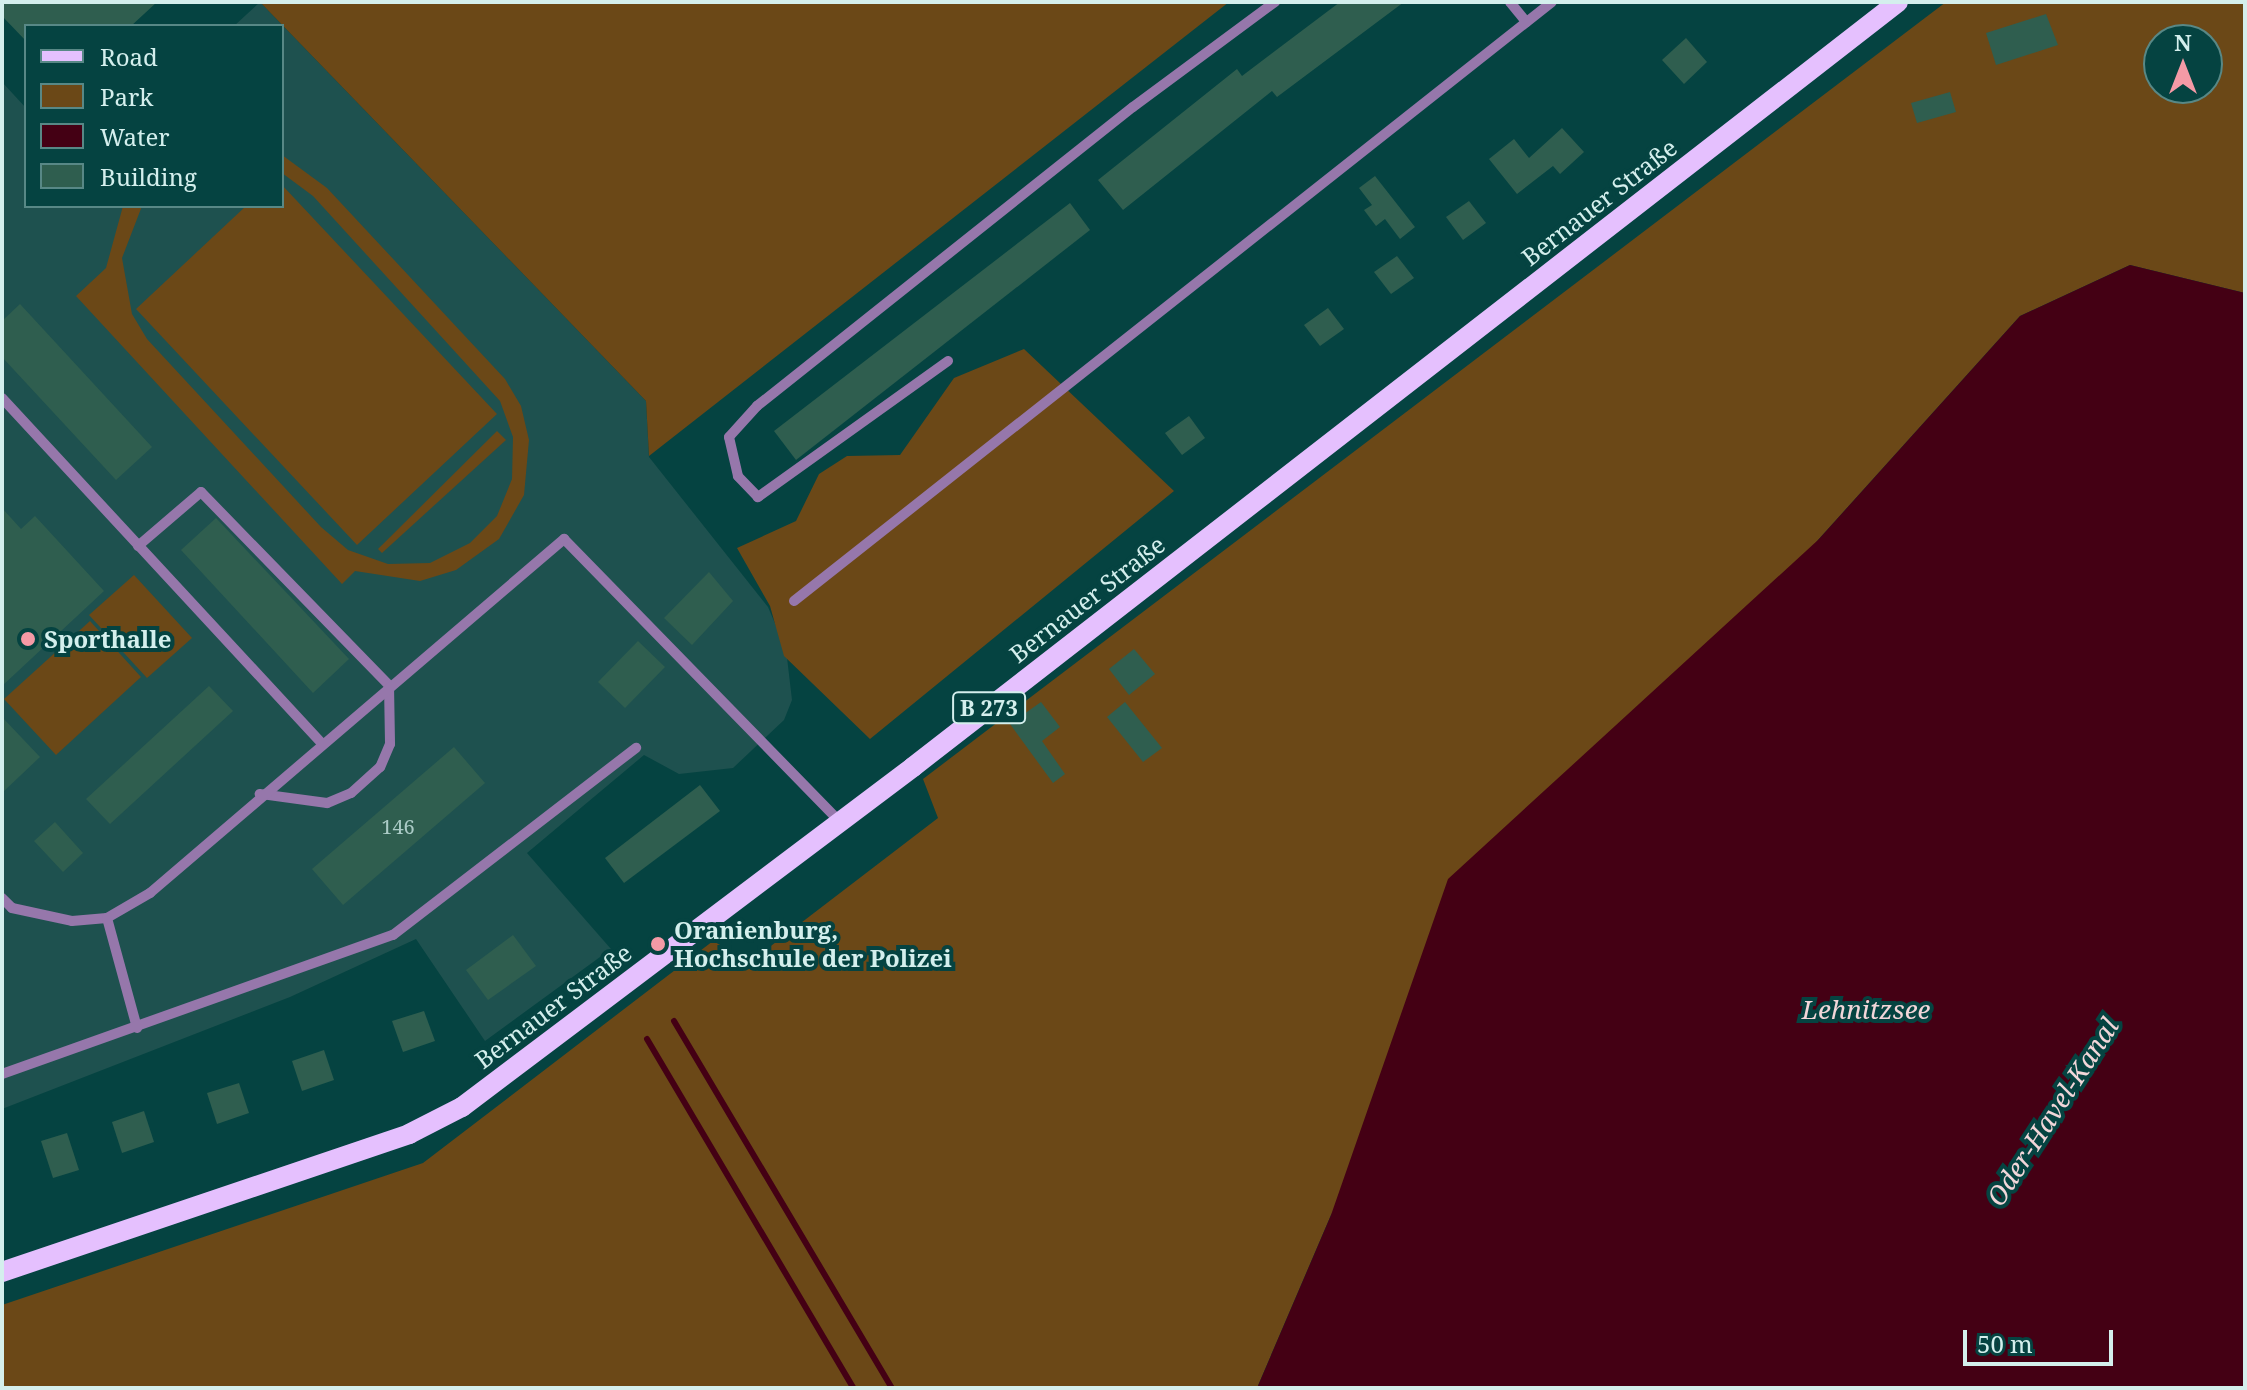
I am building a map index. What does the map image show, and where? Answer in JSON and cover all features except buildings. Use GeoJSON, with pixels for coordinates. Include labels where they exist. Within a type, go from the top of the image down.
{"type":"FeatureCollection","features":[{"type":"Feature","properties":{"kind":"main road","name":"Bernauer Straße"},"geometry":{"type":"LineString","coordinates":[[2,1272],[409,1134],[462,1107],[840,822],[1898,2]]}},
{"type":"Feature","properties":{"kind":"lane"},"geometry":{"type":"LineString","coordinates":[[948,361],[758,497],[738,476],[729,437],[757,406],[1133,107],[1275,2]]}},
{"type":"Feature","properties":{"kind":"lane"},"geometry":{"type":"LineString","coordinates":[[1510,2],[1526,22]]}},
{"type":"Feature","properties":{"kind":"lane"},"geometry":{"type":"LineString","coordinates":[[794,601],[1552,2]]}},
{"type":"Feature","properties":{"kind":"lane"},"geometry":{"type":"LineString","coordinates":[[2,398],[320,742]]}},
{"type":"Feature","properties":{"kind":"lane"},"geometry":{"type":"LineString","coordinates":[[138,546],[201,492],[389,685],[390,744],[380,767],[351,793],[327,803],[260,794]]}},
{"type":"Feature","properties":{"kind":"lane"},"geometry":{"type":"LineString","coordinates":[[2,898],[12,908],[72,921],[107,918],[150,893],[320,742],[564,539],[840,822]]}},
{"type":"Feature","properties":{"kind":"lane"},"geometry":{"type":"LineString","coordinates":[[2,1074],[393,935],[636,748]]}},
{"type":"Feature","properties":{"kind":"lane"},"geometry":{"type":"LineString","coordinates":[[107,918],[137,1028]]}},
{"type":"Feature","properties":{"kind":"shaded area"},"geometry":{"type":"Polygon","coordinates":[[[260,2],[281,24],[236,24],[260,2]]]}},
{"type":"Feature","properties":{"kind":"shaded area"},"geometry":{"type":"Polygon","coordinates":[[[284,27],[646,401],[649,457],[768,607],[786,649],[792,700],[784,720],[733,768],[679,774],[644,755],[527,853],[611,949],[485,1041],[416,939],[290,997],[2,1109],[2,82],[24,106],[24,208],[284,208],[284,27]]]}},
{"type":"Feature","properties":{"kind":"green space"},"geometry":{"type":"Polygon","coordinates":[[[260,2],[1229,2],[649,456],[646,401],[260,2]]]}},
{"type":"Feature","properties":{"kind":"green space"},"geometry":{"type":"Polygon","coordinates":[[[1946,2],[2245,2],[2245,293],[2130,265],[2020,316],[1818,540],[1331,1215],[1257,1388],[2,1388],[2,1305],[423,1163],[713,941],[750,962],[938,818],[923,779],[1946,2]]]}},
{"type":"Feature","properties":{"kind":"green space"},"geometry":{"type":"Polygon","coordinates":[[[284,156],[327,188],[505,379],[521,406],[529,440],[524,495],[499,539],[456,570],[420,581],[355,571],[342,584],[76,296],[106,268],[122,208],[141,208],[122,258],[132,314],[147,339],[321,527],[348,550],[388,564],[430,563],[470,543],[497,516],[512,479],[513,437],[500,401],[313,196],[284,174],[284,156]]]}},
{"type":"Feature","properties":{"kind":"green space"},"geometry":{"type":"Polygon","coordinates":[[[284,187],[497,414],[357,545],[136,309],[244,208],[284,208],[284,187]]]}},
{"type":"Feature","properties":{"kind":"green space"},"geometry":{"type":"Polygon","coordinates":[[[1024,349],[1174,491],[870,739],[784,656],[770,606],[737,548],[796,521],[819,474],[847,456],[900,455],[954,378],[1024,349]]]}},
{"type":"Feature","properties":{"kind":"green space"},"geometry":{"type":"Polygon","coordinates":[[[497,431],[506,440],[382,553],[378,549],[497,431]]]}},
{"type":"Feature","properties":{"kind":"green space"},"geometry":{"type":"Polygon","coordinates":[[[134,575],[192,638],[147,678],[89,615],[134,575]]]}},
{"type":"Feature","properties":{"kind":"green space"},"geometry":{"type":"Polygon","coordinates":[[[90,621],[141,677],[56,755],[4,699],[90,621]]]}},
{"type":"Feature","properties":{"kind":"water","name":"Lehnitzsee"},"geometry":{"type":"Polygon","coordinates":[[[2130,265],[2245,293],[2245,1388],[1257,1388],[1331,1215],[1448,879],[1818,540],[2020,316],[2130,265]]]}},
{"type":"Feature","properties":{"kind":"waterway"},"geometry":{"type":"LineString","coordinates":[[674,1021],[892,1388]]}},
{"type":"Feature","properties":{"kind":"waterway"},"geometry":{"type":"LineString","coordinates":[[647,1039],[853,1388]]}},
{"type":"Feature","properties":{"kind":"place","name":"Sporthalle"},"geometry":{"type":"Point","coordinates":[28,639]}},
{"type":"Feature","properties":{"kind":"place","name":"Oranienburg, Hochschule der Polizei"},"geometry":{"type":"Point","coordinates":[658,944]}},
{"type":"Feature","properties":{"kind":"water label","name":"Oder-Havel-Kanal"},"geometry":{"type":"Point","coordinates":[2053,1112]}}]}
